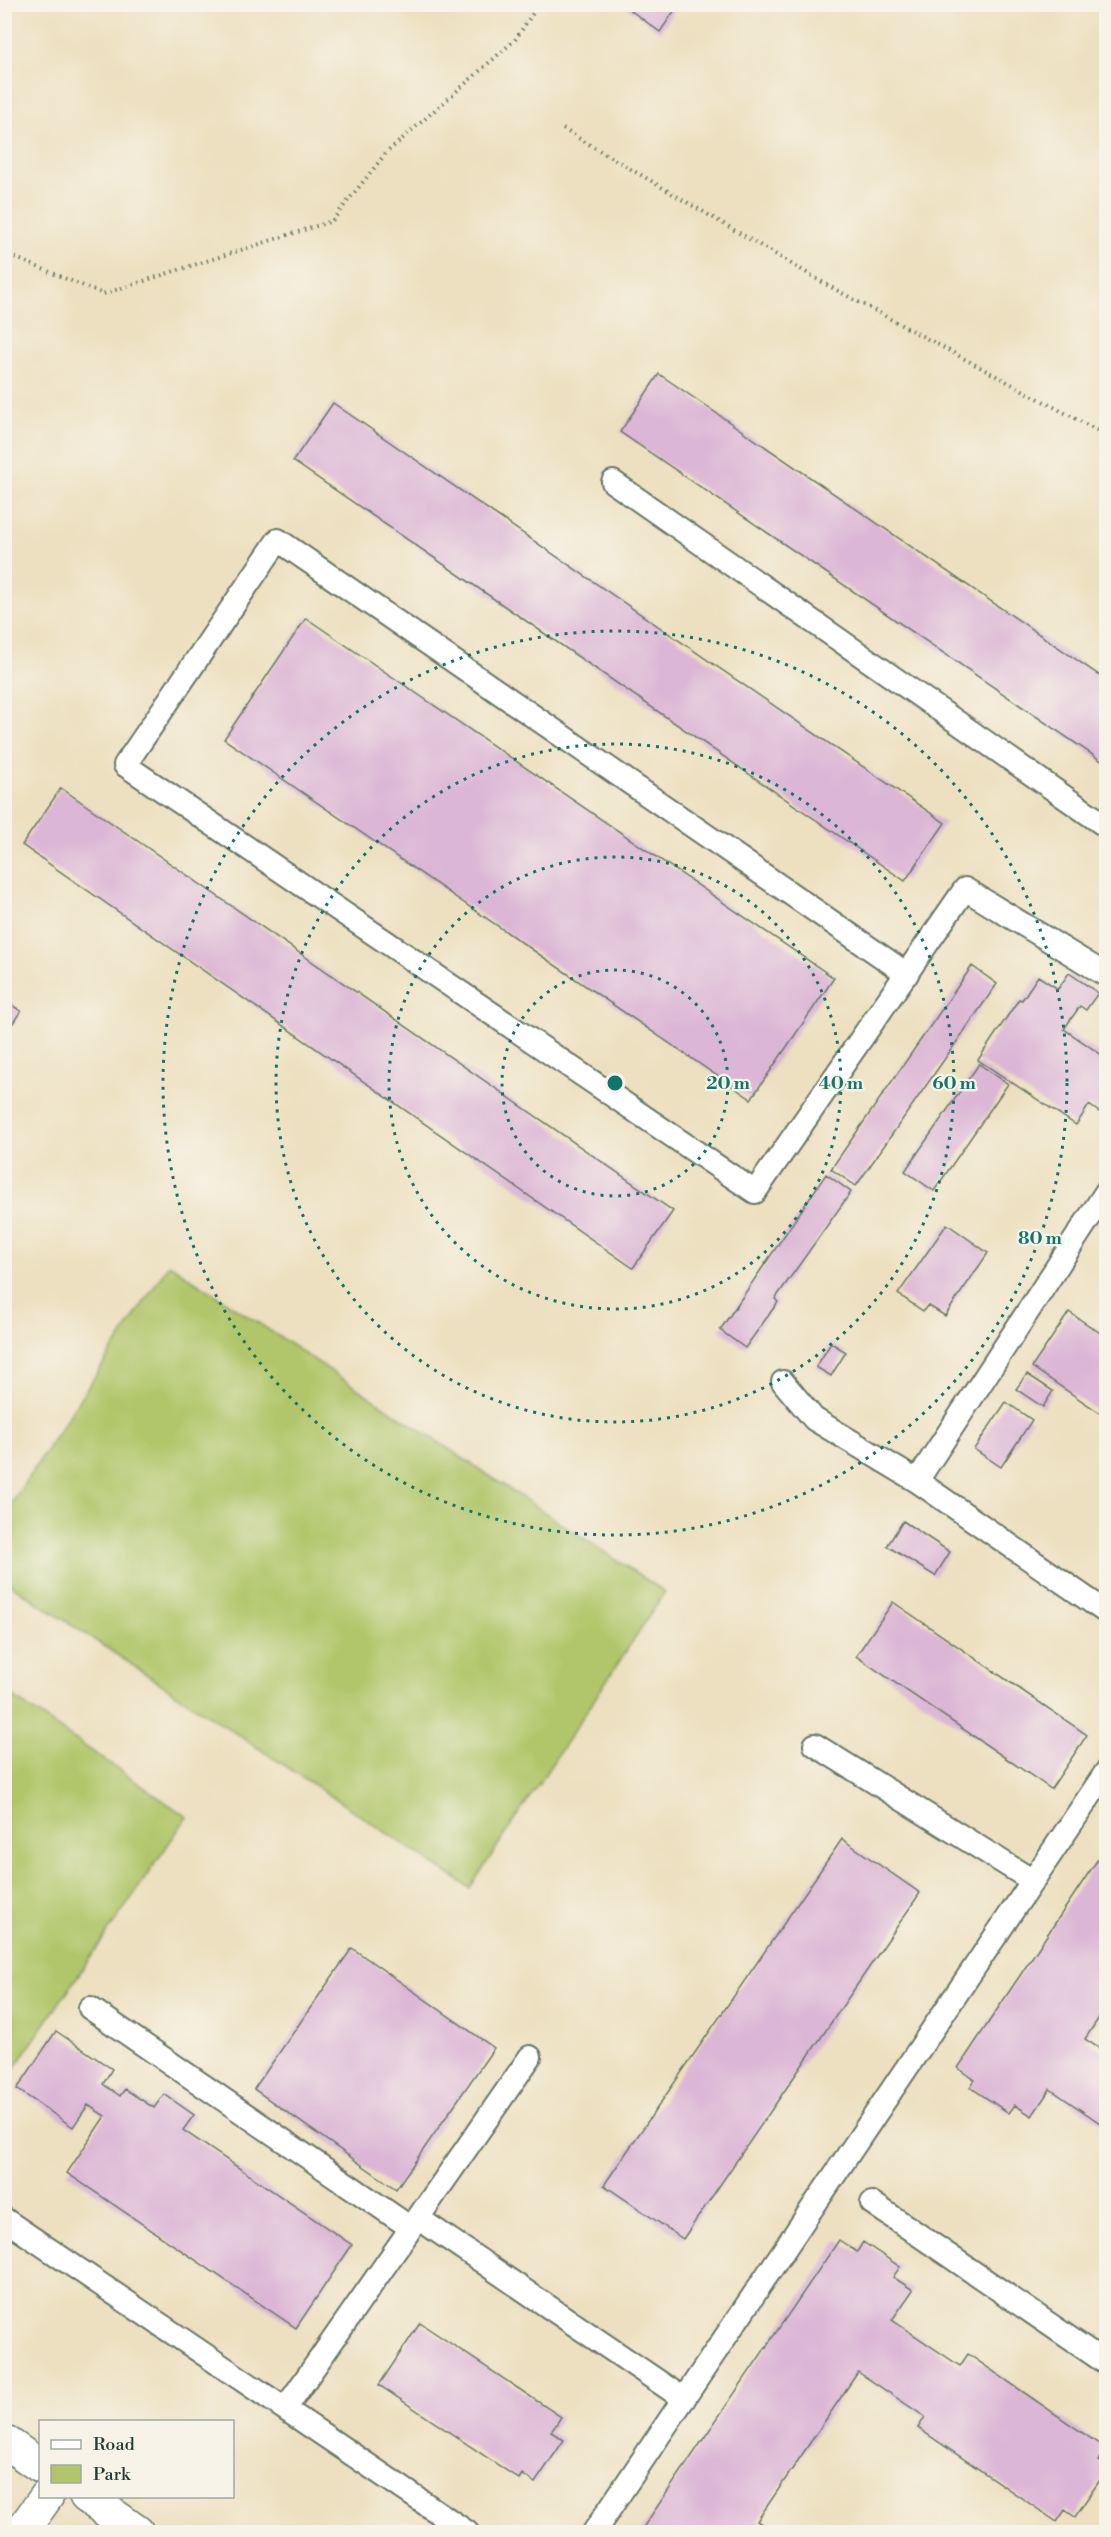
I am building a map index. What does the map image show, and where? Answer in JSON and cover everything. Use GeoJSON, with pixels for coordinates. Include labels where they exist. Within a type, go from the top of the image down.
{"type":"FeatureCollection","features":[{"type":"Feature","properties":{"kind":"main road"},"geometry":{"type":"LineString","coordinates":[[4,2441],[39,2465]]}},
{"type":"Feature","properties":{"kind":"main road"},"geometry":{"type":"LineString","coordinates":[[21,2532],[45,2498]]}},
{"type":"Feature","properties":{"kind":"main road"},"geometry":{"type":"LineString","coordinates":[[89,2498],[138,2532]]}},
{"type":"Feature","properties":{"kind":"lane"},"geometry":{"type":"LineString","coordinates":[[613,482],[1107,826]]}},
{"type":"Feature","properties":{"kind":"lane"},"geometry":{"type":"LineString","coordinates":[[907,974],[278,540],[125,765],[755,1192],[907,974],[965,889],[1107,975]]}},
{"type":"Feature","properties":{"kind":"lane"},"geometry":{"type":"LineString","coordinates":[[917,1481],[1107,1192]]}},
{"type":"Feature","properties":{"kind":"lane"},"geometry":{"type":"LineString","coordinates":[[783,1382],[814,1419],[917,1481],[1107,1612]]}},
{"type":"Feature","properties":{"kind":"lane"},"geometry":{"type":"LineString","coordinates":[[815,1745],[1033,1881]]}},
{"type":"Feature","properties":{"kind":"lane"},"geometry":{"type":"LineString","coordinates":[[594,2532],[1107,1772]]}},
{"type":"Feature","properties":{"kind":"lane"},"geometry":{"type":"LineString","coordinates":[[90,2008],[684,2399]]}},
{"type":"Feature","properties":{"kind":"lane"},"geometry":{"type":"LineString","coordinates":[[285,2409],[530,2057]]}},
{"type":"Feature","properties":{"kind":"lane"},"geometry":{"type":"LineString","coordinates":[[872,2203],[1107,2362]]}},
{"type":"Feature","properties":{"kind":"lane"},"geometry":{"type":"LineString","coordinates":[[4,2219],[467,2532]]}},
{"type":"Feature","properties":{"kind":"path"},"geometry":{"type":"LineString","coordinates":[[4,253],[103,294],[332,221],[386,153],[515,40],[539,4]]}},
{"type":"Feature","properties":{"kind":"path"},"geometry":{"type":"LineString","coordinates":[[563,129],[829,286],[1107,435]]}},
{"type":"Feature","properties":{"kind":"green space"},"geometry":{"type":"Polygon","coordinates":[[[169,1264],[665,1592],[470,1888],[5,1581],[5,1513],[169,1264]]]}},
{"type":"Feature","properties":{"kind":"green space"},"geometry":{"type":"Polygon","coordinates":[[[5,1691],[187,1817],[5,2082],[5,1691]]]}},
{"type":"Feature","properties":{"kind":"building"},"geometry":{"type":"Polygon","coordinates":[[[622,4],[679,4],[660,32],[622,4]]]}},
{"type":"Feature","properties":{"kind":"building"},"geometry":{"type":"Polygon","coordinates":[[[659,374],[1106,680],[1106,764],[620,432],[659,374]]]}},
{"type":"Feature","properties":{"kind":"building"},"geometry":{"type":"Polygon","coordinates":[[[333,403],[945,823],[905,881],[293,461],[333,403]]]}},
{"type":"Feature","properties":{"kind":"building"},"geometry":{"type":"Polygon","coordinates":[[[306,618],[834,978],[751,1099],[224,739],[306,618]]]}},
{"type":"Feature","properties":{"kind":"building"},"geometry":{"type":"Polygon","coordinates":[[[61,788],[673,1211],[633,1268],[22,845],[61,788]]]}},
{"type":"Feature","properties":{"kind":"building"},"geometry":{"type":"Polygon","coordinates":[[[972,966],[997,984],[856,1186],[831,1169],[972,966]]]}},
{"type":"Feature","properties":{"kind":"building"},"geometry":{"type":"Polygon","coordinates":[[[1069,973],[1098,993],[1086,1010],[1080,1006],[1064,1029],[1106,1058],[1106,1100],[1099,1112],[1089,1105],[1076,1125],[978,1060],[1019,999],[1022,1000],[1038,976],[1058,989],[1069,973]]]}},
{"type":"Feature","properties":{"kind":"building"},"geometry":{"type":"Polygon","coordinates":[[[4,1000],[21,1011],[4,1036],[4,1000]]]}},
{"type":"Feature","properties":{"kind":"building"},"geometry":{"type":"Polygon","coordinates":[[[979,1064],[1008,1084],[934,1191],[905,1171],[979,1064]]]}},
{"type":"Feature","properties":{"kind":"building"},"geometry":{"type":"Polygon","coordinates":[[[826,1174],[851,1192],[775,1299],[778,1302],[745,1348],[720,1330],[826,1174]]]}},
{"type":"Feature","properties":{"kind":"building"},"geometry":{"type":"Polygon","coordinates":[[[947,1224],[988,1253],[945,1316],[928,1305],[923,1311],[898,1294],[947,1224]]]}},
{"type":"Feature","properties":{"kind":"building"},"geometry":{"type":"Polygon","coordinates":[[[1069,1312],[1106,1337],[1106,1417],[1032,1367],[1069,1312]]]}},
{"type":"Feature","properties":{"kind":"building"},"geometry":{"type":"Polygon","coordinates":[[[831,1343],[846,1352],[831,1376],[816,1367],[831,1343]]]}},
{"type":"Feature","properties":{"kind":"building"},"geometry":{"type":"Polygon","coordinates":[[[1027,1374],[1053,1391],[1043,1407],[1016,1389],[1027,1374]]]}},
{"type":"Feature","properties":{"kind":"building"},"geometry":{"type":"Polygon","coordinates":[[[1006,1402],[1032,1420],[1001,1467],[974,1449],[1006,1402]]]}},
{"type":"Feature","properties":{"kind":"building"},"geometry":{"type":"Polygon","coordinates":[[[903,1521],[950,1552],[935,1576],[887,1546],[903,1521]]]}},
{"type":"Feature","properties":{"kind":"building"},"geometry":{"type":"Polygon","coordinates":[[[893,1602],[1087,1735],[1051,1789],[856,1656],[893,1602]]]}},
{"type":"Feature","properties":{"kind":"building"},"geometry":{"type":"Polygon","coordinates":[[[842,1839],[920,1893],[683,2239],[604,2185],[842,1839]]]}},
{"type":"Feature","properties":{"kind":"building"},"geometry":{"type":"Polygon","coordinates":[[[1106,1847],[1106,2007],[1085,2039],[1106,2053],[1106,2127],[1050,2089],[1032,2116],[1015,2105],[1009,2113],[970,2087],[975,2080],[958,2068],[1106,1847]]]}},
{"type":"Feature","properties":{"kind":"building"},"geometry":{"type":"Polygon","coordinates":[[[352,1948],[494,2048],[396,2189],[254,2089],[352,1948]]]}},
{"type":"Feature","properties":{"kind":"building"},"geometry":{"type":"Polygon","coordinates":[[[56,2031],[112,2069],[103,2084],[120,2096],[125,2089],[154,2108],[164,2094],[194,2115],[183,2130],[352,2245],[296,2328],[67,2173],[105,2116],[88,2105],[73,2127],[17,2089],[56,2031]]]}},
{"type":"Feature","properties":{"kind":"building"},"geometry":{"type":"Polygon","coordinates":[[[839,2240],[857,2252],[863,2242],[900,2267],[893,2277],[913,2290],[892,2320],[960,2366],[968,2354],[1106,2449],[1099,2461],[1106,2466],[1106,2471],[1075,2517],[1065,2510],[1057,2522],[918,2428],[925,2417],[858,2372],[757,2521],[774,2532],[640,2532],[839,2240]]]}},
{"type":"Feature","properties":{"kind":"building"},"geometry":{"type":"Polygon","coordinates":[[[420,2323],[561,2417],[551,2432],[564,2440],[535,2483],[522,2474],[519,2479],[379,2385],[420,2323]]]}}]}
